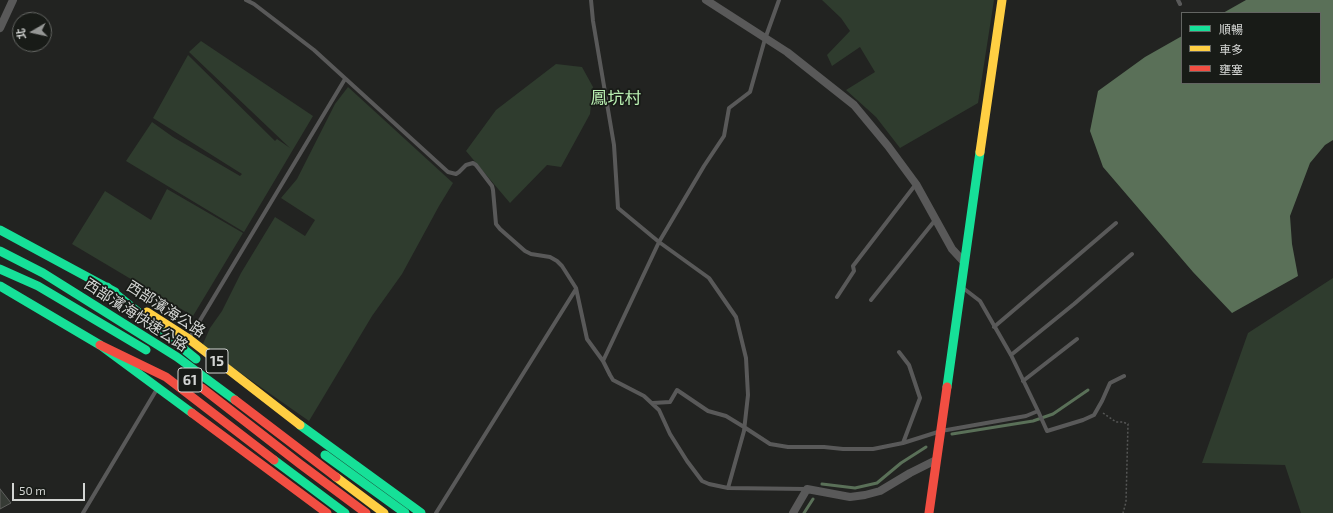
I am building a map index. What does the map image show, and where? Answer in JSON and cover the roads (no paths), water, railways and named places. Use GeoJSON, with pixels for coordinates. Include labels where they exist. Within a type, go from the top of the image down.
{"type":"FeatureCollection","features":[{"type":"Feature","properties":{"kind":"main road"},"geometry":{"type":"LineString","coordinates":[[929,513],[1002,0]]}},
{"type":"Feature","properties":{"kind":"main road","name":"西部濱海公路"},"geometry":{"type":"LineString","coordinates":[[0,230],[107,287],[189,339],[275,406],[421,513]]}},
{"type":"Feature","properties":{"kind":"main road","name":"西部濱海快速公路"},"geometry":{"type":"LineString","coordinates":[[0,251],[43,273],[177,358],[384,513]]}},
{"type":"Feature","properties":{"kind":"main road","name":"西部濱海快速公路"},"geometry":{"type":"LineString","coordinates":[[0,269],[38,286],[157,356]]}},
{"type":"Feature","properties":{"kind":"main road"},"geometry":{"type":"LineString","coordinates":[[0,286],[100,345],[166,377],[248,441],[345,513]]}},
{"type":"Feature","properties":{"kind":"main road"},"geometry":{"type":"LineString","coordinates":[[107,287],[203,364]]}},
{"type":"Feature","properties":{"kind":"main road"},"geometry":{"type":"LineString","coordinates":[[100,345],[327,513]]}},
{"type":"Feature","properties":{"kind":"main road"},"geometry":{"type":"LineString","coordinates":[[220,378],[245,396]]}},
{"type":"Feature","properties":{"kind":"main road","name":"61"},"geometry":{"type":"LineString","coordinates":[[194,383],[366,513]]}},
{"type":"Feature","properties":{"kind":"main road"},"geometry":{"type":"LineString","coordinates":[[296,433],[405,513]]}},
{"type":"Feature","properties":{"kind":"street"},"geometry":{"type":"LineString","coordinates":[[0,28],[13,0]]}},
{"type":"Feature","properties":{"kind":"street"},"geometry":{"type":"LineString","coordinates":[[706,0],[787,52],[854,105],[888,146],[916,184],[952,249],[964,262]]}},
{"type":"Feature","properties":{"kind":"street"},"geometry":{"type":"LineString","coordinates":[[793,513],[807,489],[850,497],[865,495],[880,491],[910,473],[936,460]]}},
{"type":"Feature","properties":{"kind":"lane"},"geometry":{"type":"LineString","coordinates":[[246,0],[254,4],[314,50],[448,172],[456,174],[466,165],[476,165],[493,190],[494,217],[496,224],[525,252],[550,257],[562,266],[576,288],[587,339],[603,361],[610,376],[613,380],[644,396],[653,403],[659,410],[670,434],[702,481],[728,488],[807,489]]}},
{"type":"Feature","properties":{"kind":"lane"},"geometry":{"type":"LineString","coordinates":[[591,0],[593,21],[614,145],[618,208],[659,242],[709,278],[736,317],[746,358],[748,395],[744,426],[728,488]]}},
{"type":"Feature","properties":{"kind":"lane"},"geometry":{"type":"LineString","coordinates":[[603,361],[659,242],[704,166],[724,136],[730,108],[750,92],[765,39],[779,0]]}},
{"type":"Feature","properties":{"kind":"lane"},"geometry":{"type":"LineString","coordinates":[[189,339],[345,79]]}},
{"type":"Feature","properties":{"kind":"lane"},"geometry":{"type":"LineString","coordinates":[[836,297],[854,271],[853,266],[916,184]]}},
{"type":"Feature","properties":{"kind":"lane"},"geometry":{"type":"LineString","coordinates":[[871,300],[936,219]]}},
{"type":"Feature","properties":{"kind":"lane"},"geometry":{"type":"LineString","coordinates":[[994,327],[1116,223]]}},
{"type":"Feature","properties":{"kind":"lane"},"geometry":{"type":"LineString","coordinates":[[1011,355],[1074,304],[1132,254]]}},
{"type":"Feature","properties":{"kind":"lane"},"geometry":{"type":"LineString","coordinates":[[961,287],[980,302],[1011,355],[1047,431],[1084,420],[1094,415],[1110,383],[1124,376]]}},
{"type":"Feature","properties":{"kind":"lane"},"geometry":{"type":"LineString","coordinates":[[436,513],[576,288]]}},
{"type":"Feature","properties":{"kind":"lane"},"geometry":{"type":"LineString","coordinates":[[1023,381],[1077,339]]}},
{"type":"Feature","properties":{"kind":"lane"},"geometry":{"type":"LineString","coordinates":[[899,352],[909,365],[920,398],[903,443]]}},
{"type":"Feature","properties":{"kind":"lane"},"geometry":{"type":"LineString","coordinates":[[83,513],[158,387]]}},
{"type":"Feature","properties":{"kind":"lane"},"geometry":{"type":"LineString","coordinates":[[653,403],[670,402],[677,390],[708,411],[726,416],[744,426],[770,444],[788,448],[824,447],[872,449],[903,443],[940,431],[1026,416],[1038,411]]}},
{"type":"Feature","properties":{"kind":"waterway"},"geometry":{"type":"LineString","coordinates":[[952,434],[1033,421],[1053,414],[1088,390]]}},
{"type":"Feature","properties":{"kind":"waterway"},"geometry":{"type":"LineString","coordinates":[[822,484],[855,488],[877,483],[901,463],[926,447]]}},
{"type":"Feature","properties":{"kind":"waterway"},"geometry":{"type":"LineString","coordinates":[[804,513],[813,499]]}},
{"type":"Feature","properties":{"kind":"district","name":"鳳坑村"},"geometry":{"type":"Point","coordinates":[616,98]}}]}
